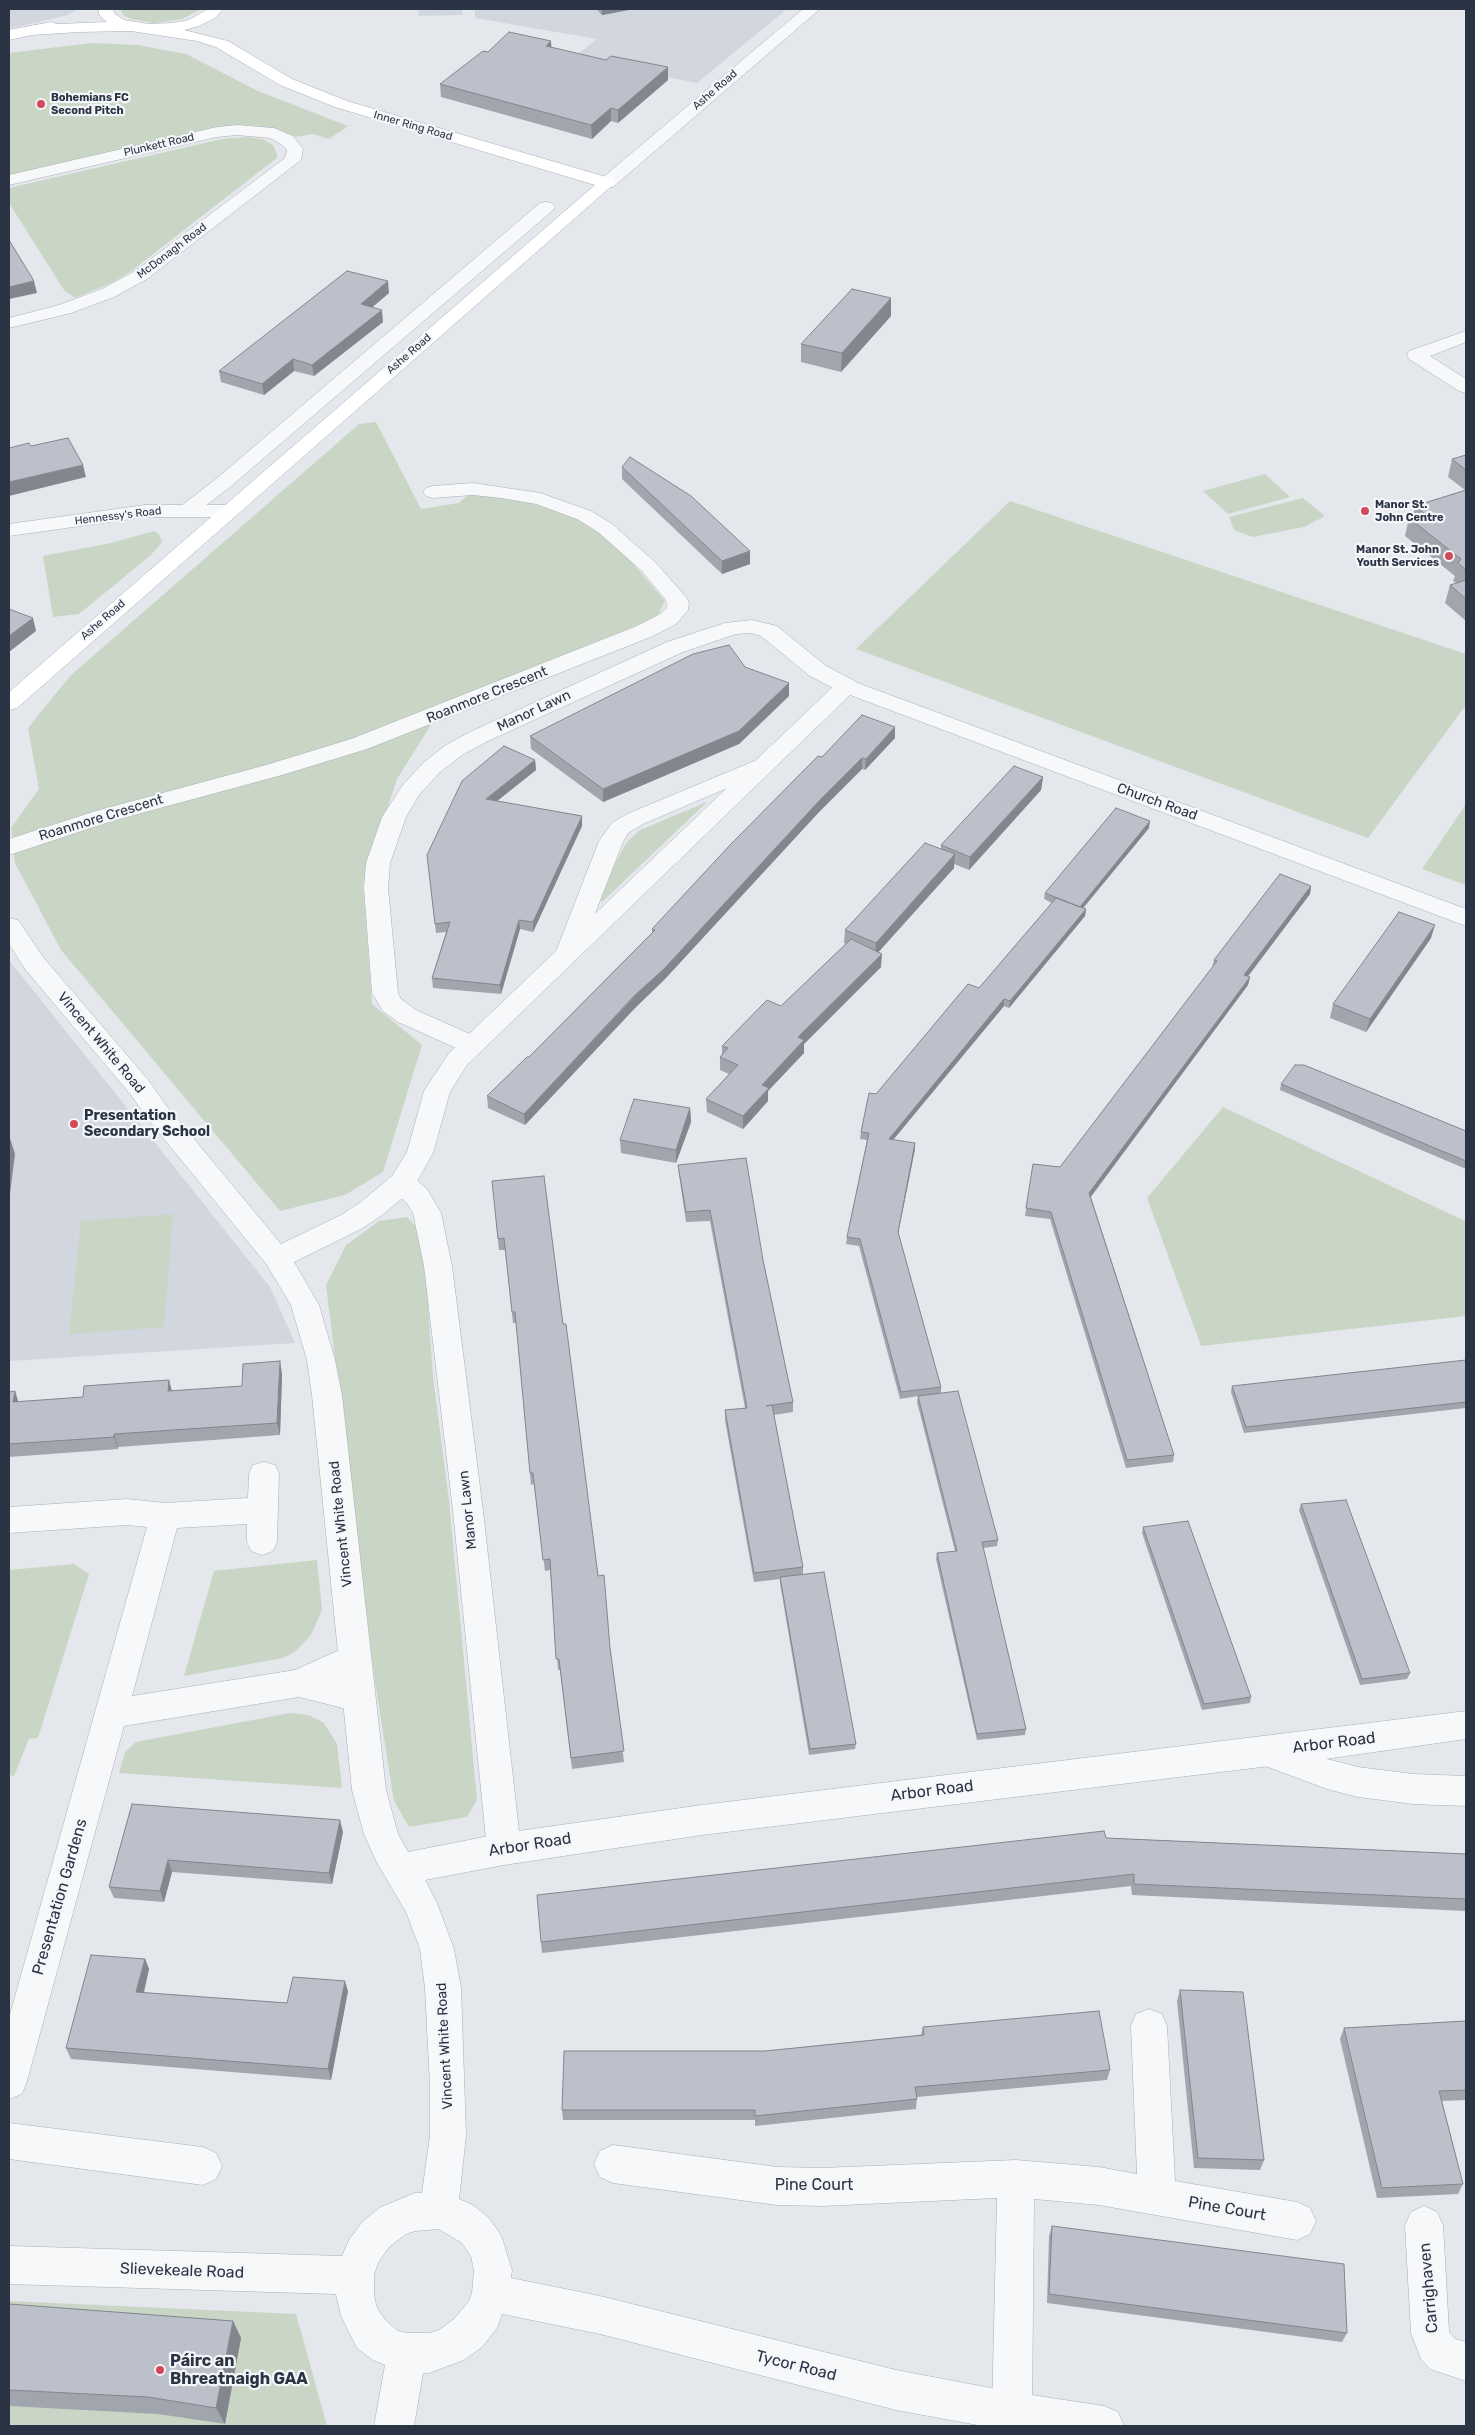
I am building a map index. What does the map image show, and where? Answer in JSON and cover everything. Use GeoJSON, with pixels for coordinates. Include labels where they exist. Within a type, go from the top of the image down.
{"type":"FeatureCollection","features":[{"type":"Feature","properties":{"kind":"main road"},"geometry":{"type":"LineString","coordinates":[[34,31],[69,22],[99,9]]}},
{"type":"Feature","properties":{"kind":"main road"},"geometry":{"type":"LineString","coordinates":[[105,9],[112,20],[143,28]]}},
{"type":"Feature","properties":{"kind":"main road"},"geometry":{"type":"LineString","coordinates":[[9,35],[85,26],[143,28],[183,26],[203,19],[214,11]]}},
{"type":"Feature","properties":{"kind":"main road","name":"Inner Ring Road"},"geometry":{"type":"LineString","coordinates":[[214,11],[212,26],[228,47]]}},
{"type":"Feature","properties":{"kind":"main road","name":"Inner Ring Road"},"geometry":{"type":"LineString","coordinates":[[143,28],[199,37],[228,47],[273,75],[325,99],[607,183]]}},
{"type":"Feature","properties":{"kind":"main road","name":"Ashe Road"},"geometry":{"type":"LineString","coordinates":[[9,703],[431,334],[607,183]]}},
{"type":"Feature","properties":{"kind":"street","name":"Ashe Road"},"geometry":{"type":"LineString","coordinates":[[607,183],[812,9]]}},
{"type":"Feature","properties":{"kind":"street","name":"Plunkett Road"},"geometry":{"type":"LineString","coordinates":[[9,180],[217,132],[237,130],[274,133],[287,140],[294,149],[292,160]]}},
{"type":"Feature","properties":{"kind":"street","name":"McDonagh Road"},"geometry":{"type":"LineString","coordinates":[[9,323],[65,309],[108,294],[141,275],[292,160]]}},
{"type":"Feature","properties":{"kind":"street"},"geometry":{"type":"LineString","coordinates":[[188,510],[223,483],[546,207]]}},
{"type":"Feature","properties":{"kind":"street"},"geometry":{"type":"LineString","coordinates":[[497,249],[524,255]]}},
{"type":"Feature","properties":{"kind":"street"},"geometry":{"type":"LineString","coordinates":[[399,332],[431,334]]}},
{"type":"Feature","properties":{"kind":"street"},"geometry":{"type":"LineString","coordinates":[[1466,336],[1416,355],[1466,388]]}},
{"type":"Feature","properties":{"kind":"street","name":"Roanmore Crescent"},"geometry":{"type":"LineString","coordinates":[[9,847],[104,816],[274,770],[359,744],[644,632],[668,620],[677,610],[678,602],[675,596],[649,567],[605,528],[584,515],[540,499],[501,492],[472,489],[433,492]]}},
{"type":"Feature","properties":{"kind":"street","name":"Hennessy's Road"},"geometry":{"type":"LineString","coordinates":[[9,530],[128,513],[188,510],[229,511]]}},
{"type":"Feature","properties":{"kind":"street","name":"Manor Lawn"},"geometry":{"type":"LineString","coordinates":[[472,1045],[407,1016],[392,1005],[385,993],[376,888],[378,863],[394,817],[410,791],[431,768],[454,750],[480,736],[650,657],[709,634],[741,627],[756,627],[769,631],[814,668],[847,686]]}},
{"type":"Feature","properties":{"kind":"street"},"geometry":{"type":"LineString","coordinates":[[278,1258],[351,1222],[371,1209],[402,1182],[420,1153],[437,1091],[450,1070],[472,1045],[847,686]]}},
{"type":"Feature","properties":{"kind":"street","name":"Church Road"},"geometry":{"type":"LineString","coordinates":[[847,686],[1466,918]]}},
{"type":"Feature","properties":{"kind":"street"},"geometry":{"type":"LineString","coordinates":[[567,954],[611,840],[620,828],[635,818],[764,764]]}},
{"type":"Feature","properties":{"kind":"street","name":"Vincent White Road"},"geometry":{"type":"LineString","coordinates":[[9,926],[34,963],[140,1088],[156,1111],[278,1258],[298,1288],[305,1305],[321,1360],[334,1455],[354,1657],[372,1803],[381,1834],[399,1869],[420,1903],[429,1925],[437,1949],[443,1988],[447,2029],[448,2119],[445,2168],[439,2210]]}},
{"type":"Feature","properties":{"kind":"street","name":"Manor Lawn"},"geometry":{"type":"LineString","coordinates":[[402,1182],[417,1196],[427,1213],[438,1266],[468,1511],[504,1849]]}},
{"type":"Feature","properties":{"kind":"street"},"geometry":{"type":"LineString","coordinates":[[262,1542],[264,1474]]}},
{"type":"Feature","properties":{"kind":"street"},"geometry":{"type":"LineString","coordinates":[[9,1520],[127,1512],[165,1516],[263,1510]]}},
{"type":"Feature","properties":{"kind":"street","name":"Presentation Gardens"},"geometry":{"type":"LineString","coordinates":[[9,2081],[112,1714],[165,1516]]}},
{"type":"Feature","properties":{"kind":"street"},"geometry":{"type":"LineString","coordinates":[[112,1714],[299,1683],[354,1657]]}},
{"type":"Feature","properties":{"kind":"street"},"geometry":{"type":"LineString","coordinates":[[299,1683],[359,1698]]}},
{"type":"Feature","properties":{"kind":"street","name":"Arbor Road"},"geometry":{"type":"LineString","coordinates":[[399,1869],[504,1849],[860,1799],[1264,1752],[1466,1726]]}},
{"type":"Feature","properties":{"kind":"street"},"geometry":{"type":"LineString","coordinates":[[1264,1752],[1319,1772],[1358,1782],[1413,1789],[1466,1791]]}},
{"type":"Feature","properties":{"kind":"street"},"geometry":{"type":"LineString","coordinates":[[1149,2026],[1157,2196]]}},
{"type":"Feature","properties":{"kind":"street"},"geometry":{"type":"LineString","coordinates":[[9,2141],[203,2166]]}},
{"type":"Feature","properties":{"kind":"street","name":"Pine Court"},"geometry":{"type":"LineString","coordinates":[[613,2164],[777,2186],[822,2187],[1016,2179],[1070,2182],[1297,2222]]}},
{"type":"Feature","properties":{"kind":"street"},"geometry":{"type":"LineString","coordinates":[[1012,2412],[1016,2179]]}},
{"type":"Feature","properties":{"kind":"street"},"geometry":{"type":"LineString","coordinates":[[439,2210],[458,2217],[475,2230],[488,2248],[493,2270],[491,2293],[483,2314],[468,2333],[450,2346],[429,2353],[407,2353],[387,2346],[368,2328],[360,2316],[355,2296],[355,2275],[362,2253],[382,2229],[394,2220],[415,2212],[439,2210]]}},
{"type":"Feature","properties":{"kind":"street","name":"Carrighaven"},"geometry":{"type":"LineString","coordinates":[[1424,2225],[1430,2333],[1435,2345],[1444,2354],[1466,2361]]}},
{"type":"Feature","properties":{"kind":"street","name":"Slievekeale Road"},"geometry":{"type":"LineString","coordinates":[[9,2265],[355,2275]]}},
{"type":"Feature","properties":{"kind":"street","name":"Tycor Road"},"geometry":{"type":"LineString","coordinates":[[491,2293],[600,2316],[896,2390],[1012,2412],[1104,2426]]}},
{"type":"Feature","properties":{"kind":"street"},"geometry":{"type":"LineString","coordinates":[[394,2426],[407,2353]]}},
{"type":"Feature","properties":{"kind":"shaded area"},"geometry":{"type":"Polygon","coordinates":[[[9,9],[77,9],[68,15],[9,29],[9,9]]]}},
{"type":"Feature","properties":{"kind":"shaded area"},"geometry":{"type":"Polygon","coordinates":[[[419,9],[462,9],[463,15],[418,16],[419,9]]]}},
{"type":"Feature","properties":{"kind":"shaded area"},"geometry":{"type":"Polygon","coordinates":[[[475,9],[787,9],[697,83],[573,58],[597,39],[475,18],[475,9]]]}},
{"type":"Feature","properties":{"kind":"shaded area","name":"Presentation Secondary School"},"geometry":{"type":"Polygon","coordinates":[[[9,960],[270,1287],[295,1343],[9,1361],[9,960]]]}},
{"type":"Feature","properties":{"kind":"green space"},"geometry":{"type":"Polygon","coordinates":[[[120,9],[201,9],[182,19],[155,23],[131,19],[123,15],[120,9]]]}},
{"type":"Feature","properties":{"kind":"green space"},"geometry":{"type":"Polygon","coordinates":[[[91,43],[138,45],[186,54],[258,91],[348,126],[329,139],[313,134],[295,137],[277,129],[248,125],[215,128],[9,175],[9,53],[91,43]]]}},
{"type":"Feature","properties":{"kind":"green space"},"geometry":{"type":"Polygon","coordinates":[[[247,137],[262,139],[273,145],[278,157],[130,272],[111,283],[75,298],[64,290],[9,203],[9,188],[222,139],[247,137]]]}},
{"type":"Feature","properties":{"kind":"green space"},"geometry":{"type":"Polygon","coordinates":[[[376,422],[421,509],[459,503],[471,492],[538,503],[606,532],[665,601],[657,617],[444,704],[397,779],[363,883],[372,1004],[422,1045],[383,1172],[345,1195],[280,1211],[61,950],[15,863],[11,828],[39,789],[28,728],[70,676],[359,424],[376,422]]]}},
{"type":"Feature","properties":{"kind":"green space"},"geometry":{"type":"Polygon","coordinates":[[[1265,474],[1290,497],[1228,514],[1203,491],[1265,474]]]}},
{"type":"Feature","properties":{"kind":"green space"},"geometry":{"type":"Polygon","coordinates":[[[1303,498],[1325,516],[1304,527],[1253,537],[1234,530],[1229,517],[1303,498]]]}},
{"type":"Feature","properties":{"kind":"green space"},"geometry":{"type":"Polygon","coordinates":[[[1010,501],[1466,654],[1466,705],[1368,838],[856,649],[1010,501]]]}},
{"type":"Feature","properties":{"kind":"green space"},"geometry":{"type":"Polygon","coordinates":[[[154,531],[159,534],[162,542],[151,555],[79,614],[53,617],[43,556],[111,543],[154,531]]]}},
{"type":"Feature","properties":{"kind":"green space"},"geometry":{"type":"Polygon","coordinates":[[[707,802],[602,902],[599,894],[626,843],[640,830],[707,802]]]}},
{"type":"Feature","properties":{"kind":"green space"},"geometry":{"type":"Polygon","coordinates":[[[1466,804],[1466,885],[1422,869],[1466,804]]]}},
{"type":"Feature","properties":{"kind":"green space"},"geometry":{"type":"Polygon","coordinates":[[[1223,1107],[1465,1221],[1466,1316],[1201,1346],[1147,1198],[1223,1107]]]}},
{"type":"Feature","properties":{"kind":"green space"},"geometry":{"type":"Polygon","coordinates":[[[173,1214],[164,1327],[69,1334],[81,1221],[173,1214]]]}},
{"type":"Feature","properties":{"kind":"green space"},"geometry":{"type":"Polygon","coordinates":[[[407,1217],[421,1232],[425,1260],[433,1377],[449,1501],[477,1800],[467,1817],[409,1827],[394,1801],[375,1682],[326,1285],[346,1245],[379,1221],[407,1217]]]}},
{"type":"Feature","properties":{"kind":"green space"},"geometry":{"type":"Polygon","coordinates":[[[317,1560],[322,1610],[311,1635],[296,1651],[283,1658],[184,1676],[214,1571],[317,1560]]]}},
{"type":"Feature","properties":{"kind":"green space"},"geometry":{"type":"Polygon","coordinates":[[[74,1564],[89,1574],[38,1738],[29,1739],[14,1776],[9,1775],[9,1570],[74,1564]]]}},
{"type":"Feature","properties":{"kind":"green space"},"geometry":{"type":"Polygon","coordinates":[[[290,1713],[308,1715],[324,1723],[337,1744],[342,1788],[119,1773],[125,1752],[136,1742],[290,1713]]]}},
{"type":"Feature","properties":{"kind":"green space","name":"Páirc an Bhreatnaigh GAA"},"geometry":{"type":"Polygon","coordinates":[[[9,2301],[296,2314],[327,2426],[9,2426],[9,2301]]]}},
{"type":"Feature","properties":{"kind":"building"},"geometry":{"type":"Polygon","coordinates":[[[509,32],[551,41],[546,46],[606,60],[611,56],[668,67],[618,110],[611,108],[591,125],[440,84],[483,51],[488,52],[509,32]]]}},
{"type":"Feature","properties":{"kind":"building"},"geometry":{"type":"Polygon","coordinates":[[[9,240],[34,281],[9,287],[9,240]]]}},
{"type":"Feature","properties":{"kind":"building"},"geometry":{"type":"Polygon","coordinates":[[[347,271],[388,281],[361,304],[382,310],[312,365],[293,359],[262,384],[219,371],[347,271]]]}},
{"type":"Feature","properties":{"kind":"building"},"geometry":{"type":"Polygon","coordinates":[[[852,289],[891,298],[842,353],[801,344],[852,289]]]}},
{"type":"Feature","properties":{"kind":"building"},"geometry":{"type":"Polygon","coordinates":[[[68,438],[83,465],[9,482],[9,448],[29,443],[31,446],[68,438]]]}},
{"type":"Feature","properties":{"kind":"building"},"geometry":{"type":"Polygon","coordinates":[[[1466,455],[1466,470],[1452,459],[1466,455]]]}},
{"type":"Feature","properties":{"kind":"building"},"geometry":{"type":"Polygon","coordinates":[[[630,457],[691,496],[750,551],[722,561],[622,467],[630,457]]]}},
{"type":"Feature","properties":{"kind":"building"},"geometry":{"type":"Polygon","coordinates":[[[1466,490],[1466,570],[1458,563],[1461,559],[1409,518],[1424,513],[1415,506],[1466,490]]]}},
{"type":"Feature","properties":{"kind":"building"},"geometry":{"type":"Polygon","coordinates":[[[1466,580],[1466,599],[1450,585],[1466,580]]]}},
{"type":"Feature","properties":{"kind":"building"},"geometry":{"type":"Polygon","coordinates":[[[9,609],[33,618],[9,636],[9,609]]]}},
{"type":"Feature","properties":{"kind":"building"},"geometry":{"type":"Polygon","coordinates":[[[729,645],[745,667],[789,683],[739,731],[603,789],[530,736],[693,654],[729,645]]]}},
{"type":"Feature","properties":{"kind":"building"},"geometry":{"type":"Polygon","coordinates":[[[862,715],[895,727],[866,759],[862,758],[819,801],[664,969],[634,996],[524,1114],[487,1096],[529,1057],[655,930],[652,929],[731,844],[818,756],[822,757],[862,715]]]}},
{"type":"Feature","properties":{"kind":"building"},"geometry":{"type":"Polygon","coordinates":[[[504,746],[535,760],[486,799],[582,816],[533,922],[519,920],[500,985],[432,978],[450,922],[435,924],[427,855],[462,781],[504,746]]]}},
{"type":"Feature","properties":{"kind":"building"},"geometry":{"type":"Polygon","coordinates":[[[1014,766],[1043,777],[970,857],[941,845],[1014,766]]]}},
{"type":"Feature","properties":{"kind":"building"},"geometry":{"type":"Polygon","coordinates":[[[1116,808],[1150,821],[1080,907],[1045,893],[1116,808]]]}},
{"type":"Feature","properties":{"kind":"building"},"geometry":{"type":"Polygon","coordinates":[[[925,843],[955,854],[876,943],[845,930],[925,843]]]}},
{"type":"Feature","properties":{"kind":"building"},"geometry":{"type":"Polygon","coordinates":[[[1280,874],[1311,886],[1244,975],[1250,977],[1089,1193],[1174,1455],[1127,1460],[1051,1212],[1026,1208],[1033,1164],[1060,1167],[1217,961],[1214,960],[1280,874]]]}},
{"type":"Feature","properties":{"kind":"building"},"geometry":{"type":"Polygon","coordinates":[[[1056,898],[1086,909],[1010,1001],[1004,999],[889,1139],[915,1143],[898,1232],[941,1387],[901,1392],[860,1239],[847,1237],[869,1133],[861,1132],[869,1093],[876,1094],[968,984],[979,988],[1056,898]]]}},
{"type":"Feature","properties":{"kind":"building"},"geometry":{"type":"Polygon","coordinates":[[[1399,912],[1435,925],[1370,1019],[1333,1004],[1399,912]]]}},
{"type":"Feature","properties":{"kind":"building"},"geometry":{"type":"Polygon","coordinates":[[[851,939],[882,954],[798,1037],[804,1040],[762,1085],[769,1088],[743,1116],[706,1099],[738,1065],[720,1057],[728,1048],[722,1046],[767,1000],[781,1006],[851,939]]]}},
{"type":"Feature","properties":{"kind":"building"},"geometry":{"type":"Polygon","coordinates":[[[1295,1065],[1304,1065],[1466,1131],[1466,1161],[1281,1084],[1295,1065]]]}},
{"type":"Feature","properties":{"kind":"building"},"geometry":{"type":"Polygon","coordinates":[[[634,1099],[690,1108],[676,1150],[620,1140],[634,1099]]]}},
{"type":"Feature","properties":{"kind":"building"},"geometry":{"type":"Polygon","coordinates":[[[746,1158],[763,1260],[793,1402],[772,1405],[803,1567],[754,1573],[725,1410],[747,1408],[710,1210],[686,1212],[678,1165],[746,1158]]]}},
{"type":"Feature","properties":{"kind":"building"},"geometry":{"type":"Polygon","coordinates":[[[544,1176],[563,1324],[566,1324],[598,1576],[604,1575],[610,1648],[624,1751],[571,1758],[559,1659],[556,1659],[550,1559],[543,1560],[533,1473],[530,1473],[515,1312],[512,1312],[504,1238],[498,1239],[492,1181],[544,1176]]]}},
{"type":"Feature","properties":{"kind":"building"},"geometry":{"type":"Polygon","coordinates":[[[1466,1360],[1466,1402],[1246,1427],[1232,1386],[1466,1360]]]}},
{"type":"Feature","properties":{"kind":"building"},"geometry":{"type":"Polygon","coordinates":[[[280,1361],[277,1423],[114,1434],[114,1437],[9,1444],[9,1392],[15,1391],[13,1402],[83,1397],[84,1386],[169,1380],[168,1391],[242,1386],[243,1364],[280,1361]]]}},
{"type":"Feature","properties":{"kind":"building"},"geometry":{"type":"Polygon","coordinates":[[[958,1391],[998,1540],[982,1542],[1026,1729],[977,1734],[937,1553],[957,1551],[918,1396],[958,1391]]]}},
{"type":"Feature","properties":{"kind":"building"},"geometry":{"type":"Polygon","coordinates":[[[1346,1500],[1410,1673],[1362,1679],[1301,1504],[1346,1500]]]}},
{"type":"Feature","properties":{"kind":"building"},"geometry":{"type":"Polygon","coordinates":[[[1188,1521],[1251,1697],[1204,1704],[1143,1527],[1188,1521]]]}},
{"type":"Feature","properties":{"kind":"building"},"geometry":{"type":"Polygon","coordinates":[[[824,1572],[856,1744],[810,1749],[780,1577],[824,1572]]]}},
{"type":"Feature","properties":{"kind":"building"},"geometry":{"type":"Polygon","coordinates":[[[132,1804],[340,1820],[329,1873],[168,1860],[160,1891],[109,1887],[132,1804]]]}},
{"type":"Feature","properties":{"kind":"building"},"geometry":{"type":"Polygon","coordinates":[[[1104,1831],[1106,1838],[1466,1854],[1466,1899],[1134,1884],[1134,1874],[541,1942],[537,1895],[1104,1831]]]}},
{"type":"Feature","properties":{"kind":"building"},"geometry":{"type":"Polygon","coordinates":[[[91,1955],[145,1959],[136,1992],[287,2003],[293,1977],[345,1981],[328,2069],[66,2048],[91,1955]]]}},
{"type":"Feature","properties":{"kind":"building"},"geometry":{"type":"Polygon","coordinates":[[[1180,1990],[1243,1992],[1264,2160],[1198,2158],[1180,1990]]]}},
{"type":"Feature","properties":{"kind":"building"},"geometry":{"type":"Polygon","coordinates":[[[1099,2011],[1110,2070],[915,2087],[917,2099],[755,2116],[755,2110],[562,2110],[564,2051],[765,2051],[924,2035],[923,2027],[1099,2011]]]}},
{"type":"Feature","properties":{"kind":"building"},"geometry":{"type":"Polygon","coordinates":[[[1466,2021],[1466,2090],[1439,2091],[1463,2184],[1382,2188],[1344,2028],[1466,2021]]]}},
{"type":"Feature","properties":{"kind":"building"},"geometry":{"type":"Polygon","coordinates":[[[1052,2226],[1344,2264],[1347,2333],[1049,2294],[1052,2226]]]}},
{"type":"Feature","properties":{"kind":"building"},"geometry":{"type":"Polygon","coordinates":[[[9,2304],[233,2321],[216,2408],[148,2397],[9,2390],[9,2304]]]}},
{"type":"Feature","properties":{"kind":"place","name":"Bohemians FC Second Pitch"},"geometry":{"type":"Point","coordinates":[41,104]}},
{"type":"Feature","properties":{"kind":"place","name":"Manor St. John Centre"},"geometry":{"type":"Point","coordinates":[1365,511]}},
{"type":"Feature","properties":{"kind":"place","name":"Manor St. John Youth Services"},"geometry":{"type":"Point","coordinates":[1449,556]}},
{"type":"Feature","properties":{"kind":"place","name":"Presentation Secondary School"},"geometry":{"type":"Point","coordinates":[74,1124]}},
{"type":"Feature","properties":{"kind":"place","name":"Páirc an Bhreatnaigh GAA"},"geometry":{"type":"Point","coordinates":[160,2370]}}]}
